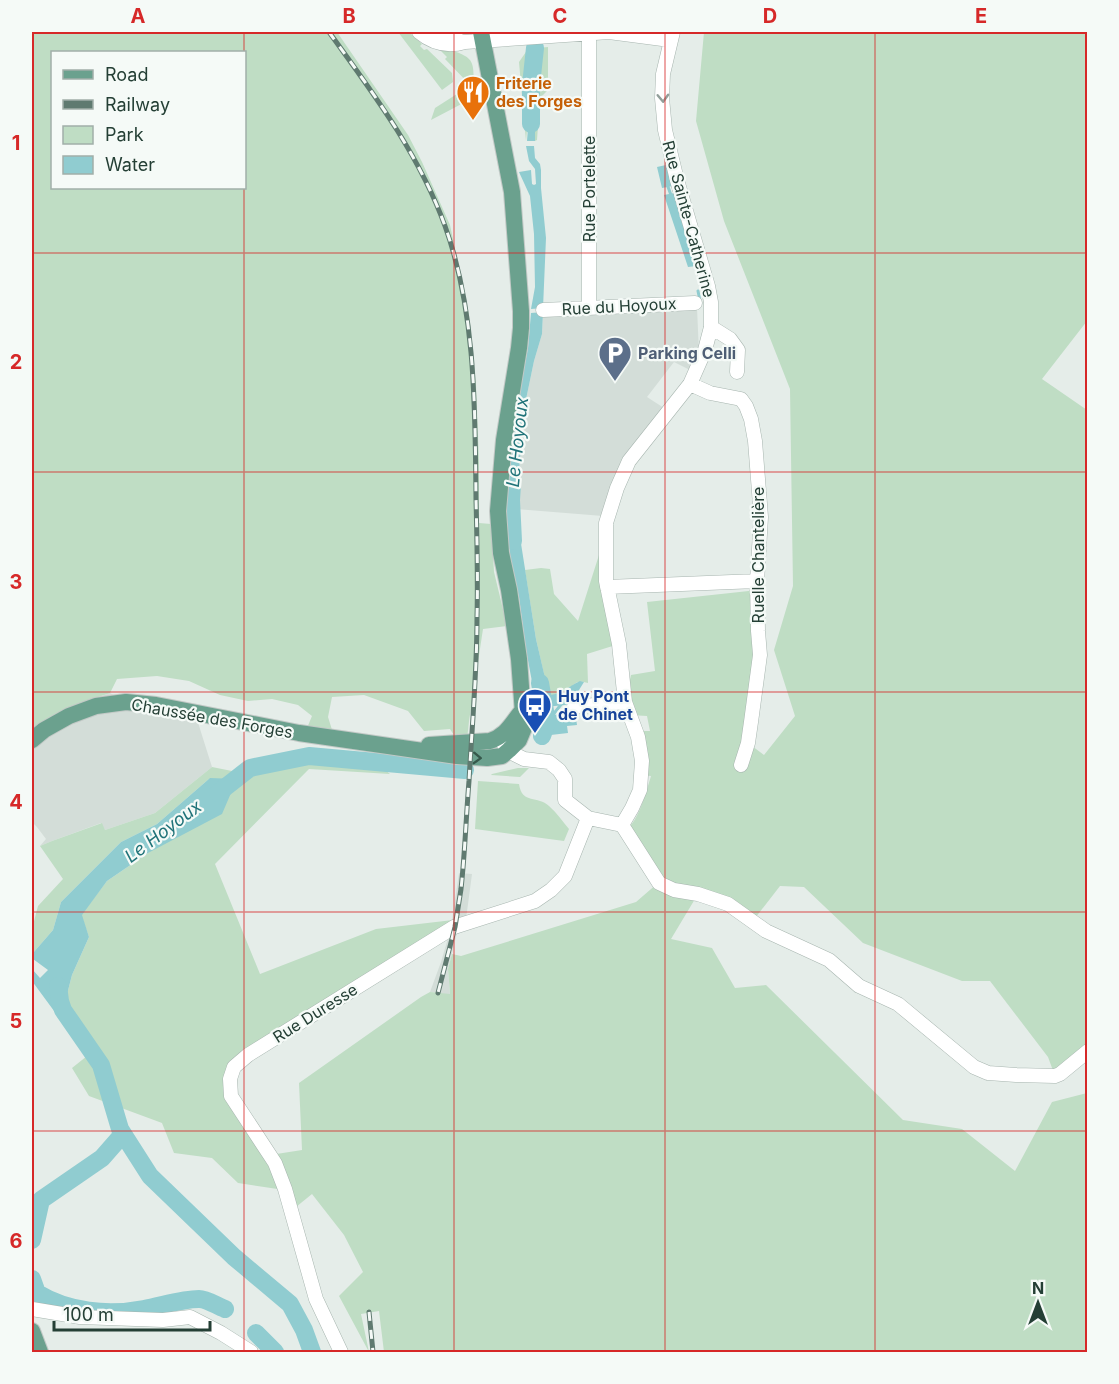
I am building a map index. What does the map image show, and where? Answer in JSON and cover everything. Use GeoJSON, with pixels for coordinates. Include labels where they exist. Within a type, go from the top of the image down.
{"type":"FeatureCollection","features":[{"type":"Feature","properties":{"kind":"main road"},"geometry":{"type":"LineString","coordinates":[[482,36],[512,192],[521,311],[519,348],[503,450],[498,511],[501,553],[510,598],[523,700],[528,711],[510,728],[504,744]]}},
{"type":"Feature","properties":{"kind":"main road","name":"Chaussée des Forges"},"geometry":{"type":"LineString","coordinates":[[32,740],[44,730],[69,716],[96,706],[126,702],[156,705],[299,734],[401,748],[490,741],[504,744]]}},
{"type":"Feature","properties":{"kind":"main road"},"geometry":{"type":"LineString","coordinates":[[32,1331],[40,1353]]}},
{"type":"Feature","properties":{"kind":"street"},"geometry":{"type":"LineString","coordinates":[[419,32],[437,43],[458,44],[482,36],[535,34],[609,32],[671,36]]}},
{"type":"Feature","properties":{"kind":"street"},"geometry":{"type":"LineString","coordinates":[[442,32],[465,42]]}},
{"type":"Feature","properties":{"kind":"street","name":"Rue Portelette"},"geometry":{"type":"LineString","coordinates":[[589,34],[589,307]]}},
{"type":"Feature","properties":{"kind":"street","name":"Rue Sainte-Catherine"},"geometry":{"type":"LineString","coordinates":[[622,825],[640,790],[642,768],[638,737],[625,702],[619,644],[606,581],[606,523],[617,488],[629,461],[690,384],[705,350],[711,327],[711,302],[708,286],[679,188],[665,130],[662,98],[663,74],[671,36]]}},
{"type":"Feature","properties":{"kind":"street","name":"Rue du Hoyoux"},"geometry":{"type":"LineString","coordinates":[[543,310],[695,303]]}},
{"type":"Feature","properties":{"kind":"street"},"geometry":{"type":"LineString","coordinates":[[711,327],[730,339],[738,350],[738,372]]}},
{"type":"Feature","properties":{"kind":"street","name":"Ruelle Chantelière"},"geometry":{"type":"LineString","coordinates":[[690,384],[710,393],[741,399],[751,419],[755,441],[761,517],[757,581],[760,655],[752,722],[741,765]]}},
{"type":"Feature","properties":{"kind":"street"},"geometry":{"type":"LineString","coordinates":[[607,587],[757,581]]}},
{"type":"Feature","properties":{"kind":"street"},"geometry":{"type":"LineString","coordinates":[[574,707],[625,702]]}},
{"type":"Feature","properties":{"kind":"street"},"geometry":{"type":"LineString","coordinates":[[504,744],[524,759],[549,762],[559,770],[565,779],[565,800],[588,819],[622,825],[659,883],[674,890],[698,894],[728,904],[766,931],[829,960],[858,986],[898,1004],[974,1067],[988,1073],[1055,1076],[1088,1052]]}},
{"type":"Feature","properties":{"kind":"street","name":"Rue Duresse"},"geometry":{"type":"LineString","coordinates":[[340,1353],[316,1299],[285,1189],[275,1163],[231,1096],[230,1079],[234,1067],[248,1055],[454,927],[535,901],[551,890],[565,876],[588,819]]}},
{"type":"Feature","properties":{"kind":"street"},"geometry":{"type":"LineString","coordinates":[[32,1309],[80,1317],[163,1320],[190,1317],[221,1333],[251,1353]]}},
{"type":"Feature","properties":{"kind":"shaded area"},"geometry":{"type":"Polygon","coordinates":[[[697,308],[699,353],[690,370],[674,362],[647,397],[664,408],[623,457],[603,516],[516,509],[524,409],[542,334],[543,312],[697,308]]]}},
{"type":"Feature","properties":{"kind":"shaded area"},"geometry":{"type":"Polygon","coordinates":[[[110,693],[126,702],[195,713],[212,767],[155,813],[105,830],[101,823],[40,846],[46,839],[32,822],[32,729],[65,709],[110,693]]]}},
{"type":"Feature","properties":{"kind":"shaded area"},"geometry":{"type":"Polygon","coordinates":[[[459,873],[472,874],[466,919],[460,921],[448,969],[450,995],[430,992],[451,928],[459,873]]]}},
{"type":"Feature","properties":{"kind":"green space"},"geometry":{"type":"Polygon","coordinates":[[[32,32],[337,32],[408,135],[422,162],[450,225],[469,315],[476,385],[479,523],[491,524],[494,572],[507,626],[483,629],[467,740],[457,740],[450,729],[424,731],[408,711],[364,695],[332,697],[328,717],[333,733],[307,728],[312,716],[298,705],[272,699],[248,701],[220,695],[189,681],[157,676],[117,679],[110,693],[59,712],[32,729],[32,32]]]}},
{"type":"Feature","properties":{"kind":"green space"},"geometry":{"type":"Polygon","coordinates":[[[398,32],[409,32],[422,44],[420,46],[424,50],[427,49],[452,73],[453,82],[442,90],[398,32]]]}},
{"type":"Feature","properties":{"kind":"green space"},"geometry":{"type":"Polygon","coordinates":[[[704,32],[1087,32],[1087,321],[1042,379],[1087,410],[1087,1051],[1055,1076],[1048,1057],[990,981],[962,981],[863,943],[804,887],[780,886],[752,922],[698,894],[671,939],[712,948],[735,988],[766,985],[903,1120],[962,1129],[1015,1171],[1052,1102],[1087,1093],[1087,1352],[384,1352],[379,1311],[361,1314],[369,1352],[339,1296],[363,1272],[344,1235],[312,1194],[296,1207],[291,1191],[238,1183],[212,1158],[174,1153],[162,1123],[89,1096],[72,1068],[87,1056],[63,1010],[72,975],[89,937],[81,915],[107,881],[148,853],[210,778],[157,824],[121,842],[61,902],[53,930],[33,953],[32,960],[32,929],[38,906],[63,879],[40,846],[102,823],[105,830],[155,813],[212,767],[232,771],[309,756],[377,763],[390,774],[309,769],[215,864],[260,974],[376,929],[453,920],[451,928],[248,1055],[230,1079],[270,1155],[302,1150],[299,1083],[421,997],[430,992],[450,994],[448,969],[452,954],[461,956],[636,902],[658,883],[625,831],[638,813],[651,776],[642,775],[636,731],[650,731],[647,716],[630,715],[625,702],[631,675],[655,671],[647,602],[758,590],[748,743],[764,755],[795,716],[774,650],[793,586],[790,389],[724,221],[696,121],[704,32]]]}},
{"type":"Feature","properties":{"kind":"green space"},"geometry":{"type":"Polygon","coordinates":[[[548,47],[548,90],[540,98],[537,140],[535,141],[535,107],[527,129],[526,141],[519,62],[528,49],[548,47]]]}},
{"type":"Feature","properties":{"kind":"green space"},"geometry":{"type":"Polygon","coordinates":[[[450,50],[465,56],[471,62],[474,87],[445,59],[447,57],[441,51],[450,50]]]}},
{"type":"Feature","properties":{"kind":"green space"},"geometry":{"type":"Polygon","coordinates":[[[460,92],[468,93],[471,99],[431,120],[435,108],[460,92]]]}},
{"type":"Feature","properties":{"kind":"green space"},"geometry":{"type":"Polygon","coordinates":[[[599,555],[606,555],[619,644],[587,654],[588,683],[577,682],[563,692],[549,696],[536,639],[525,570],[550,569],[554,594],[578,621],[599,555]]]}},
{"type":"Feature","properties":{"kind":"green space"},"geometry":{"type":"Polygon","coordinates":[[[529,768],[520,777],[491,775],[492,774],[529,768]]]}},
{"type":"Feature","properties":{"kind":"green space"},"geometry":{"type":"Polygon","coordinates":[[[478,781],[519,784],[523,795],[545,803],[569,829],[564,841],[475,829],[478,781]]]}},
{"type":"Feature","properties":{"kind":"water"},"geometry":{"type":"Polygon","coordinates":[[[531,101],[535,107],[535,141],[527,141],[530,103],[531,101]]]}},
{"type":"Feature","properties":{"kind":"water"},"geometry":{"type":"Polygon","coordinates":[[[526,146],[534,146],[535,158],[540,164],[546,238],[543,308],[531,309],[535,287],[534,234],[530,196],[519,172],[531,170],[532,184],[536,184],[535,169],[529,161],[526,146]]]}},
{"type":"Feature","properties":{"kind":"water"},"geometry":{"type":"Polygon","coordinates":[[[666,165],[673,186],[662,188],[657,167],[666,165]]]}},
{"type":"Feature","properties":{"kind":"water"},"geometry":{"type":"Polygon","coordinates":[[[674,193],[697,266],[688,267],[664,195],[674,193]]]}},
{"type":"Feature","properties":{"kind":"water"},"geometry":{"type":"Polygon","coordinates":[[[543,312],[542,334],[524,409],[516,509],[507,508],[509,468],[528,348],[531,313],[543,312]]]}},
{"type":"Feature","properties":{"kind":"water"},"geometry":{"type":"Polygon","coordinates":[[[507,517],[517,518],[536,639],[549,695],[562,692],[580,681],[584,682],[573,704],[537,708],[519,597],[511,566],[507,517]]]}},
{"type":"Feature","properties":{"kind":"water"},"geometry":{"type":"Polygon","coordinates":[[[575,712],[577,725],[567,726],[568,733],[542,736],[539,717],[575,712]]]}},
{"type":"Feature","properties":{"kind":"water"},"geometry":{"type":"Polygon","coordinates":[[[210,778],[237,779],[222,814],[148,853],[107,881],[82,915],[89,937],[72,975],[63,1010],[57,1015],[32,981],[32,969],[40,978],[48,970],[33,959],[33,953],[53,930],[61,902],[121,842],[157,824],[210,778]]]}},
{"type":"Feature","properties":{"kind":"waterway","name":"Le Hoyoux"},"geometry":{"type":"LineString","coordinates":[[531,124],[531,85],[535,48]]}},
{"type":"Feature","properties":{"kind":"waterway"},"geometry":{"type":"LineString","coordinates":[[667,184],[672,198]]}},
{"type":"Feature","properties":{"kind":"waterway"},"geometry":{"type":"LineString","coordinates":[[698,291],[700,301]]}},
{"type":"Feature","properties":{"kind":"waterway","name":"Le Hoyoux"},"geometry":{"type":"LineString","coordinates":[[512,484],[513,541]]}},
{"type":"Feature","properties":{"kind":"waterway","name":"Le Hoyoux"},"geometry":{"type":"LineString","coordinates":[[540,683],[547,722],[542,736]]}},
{"type":"Feature","properties":{"kind":"waterway"},"geometry":{"type":"LineString","coordinates":[[552,716],[563,702]]}},
{"type":"Feature","properties":{"kind":"waterway","name":"Le Hoyoux"},"geometry":{"type":"LineString","coordinates":[[218,793],[250,768],[309,756],[465,770]]}},
{"type":"Feature","properties":{"kind":"waterway","name":"Le Hoyoux"},"geometry":{"type":"LineString","coordinates":[[58,986],[63,1010],[101,1065],[120,1129],[150,1176],[234,1257],[290,1304],[304,1330],[312,1352]]}},
{"type":"Feature","properties":{"kind":"waterway","name":"Le Hoyoux"},"geometry":{"type":"LineString","coordinates":[[32,1240],[41,1200],[102,1158],[123,1134]]}},
{"type":"Feature","properties":{"kind":"waterway","name":"Le Hoyoux"},"geometry":{"type":"LineString","coordinates":[[32,1279],[37,1293],[62,1304],[89,1311],[130,1311],[192,1299],[209,1301],[225,1309]]}},
{"type":"Feature","properties":{"kind":"waterway","name":"Le Hoyoux"},"geometry":{"type":"LineString","coordinates":[[256,1333],[275,1352]]}},
{"type":"Feature","properties":{"kind":"railway"},"geometry":{"type":"LineString","coordinates":[[329,32],[394,125],[434,199],[445,226],[463,292],[472,361],[477,588],[475,679],[461,889],[455,927],[438,993]]}},
{"type":"Feature","properties":{"kind":"railway"},"geometry":{"type":"LineString","coordinates":[[369,1312],[373,1352]]}},
{"type":"Feature","properties":{"kind":"place","name":"Friterie des Forges"},"geometry":{"type":"Point","coordinates":[473,121]}},
{"type":"Feature","properties":{"kind":"place","name":"Parking Celli"},"geometry":{"type":"Point","coordinates":[615,382]}},
{"type":"Feature","properties":{"kind":"place","name":"Huy Pont de Chinet"},"geometry":{"type":"Point","coordinates":[535,734]}}]}
